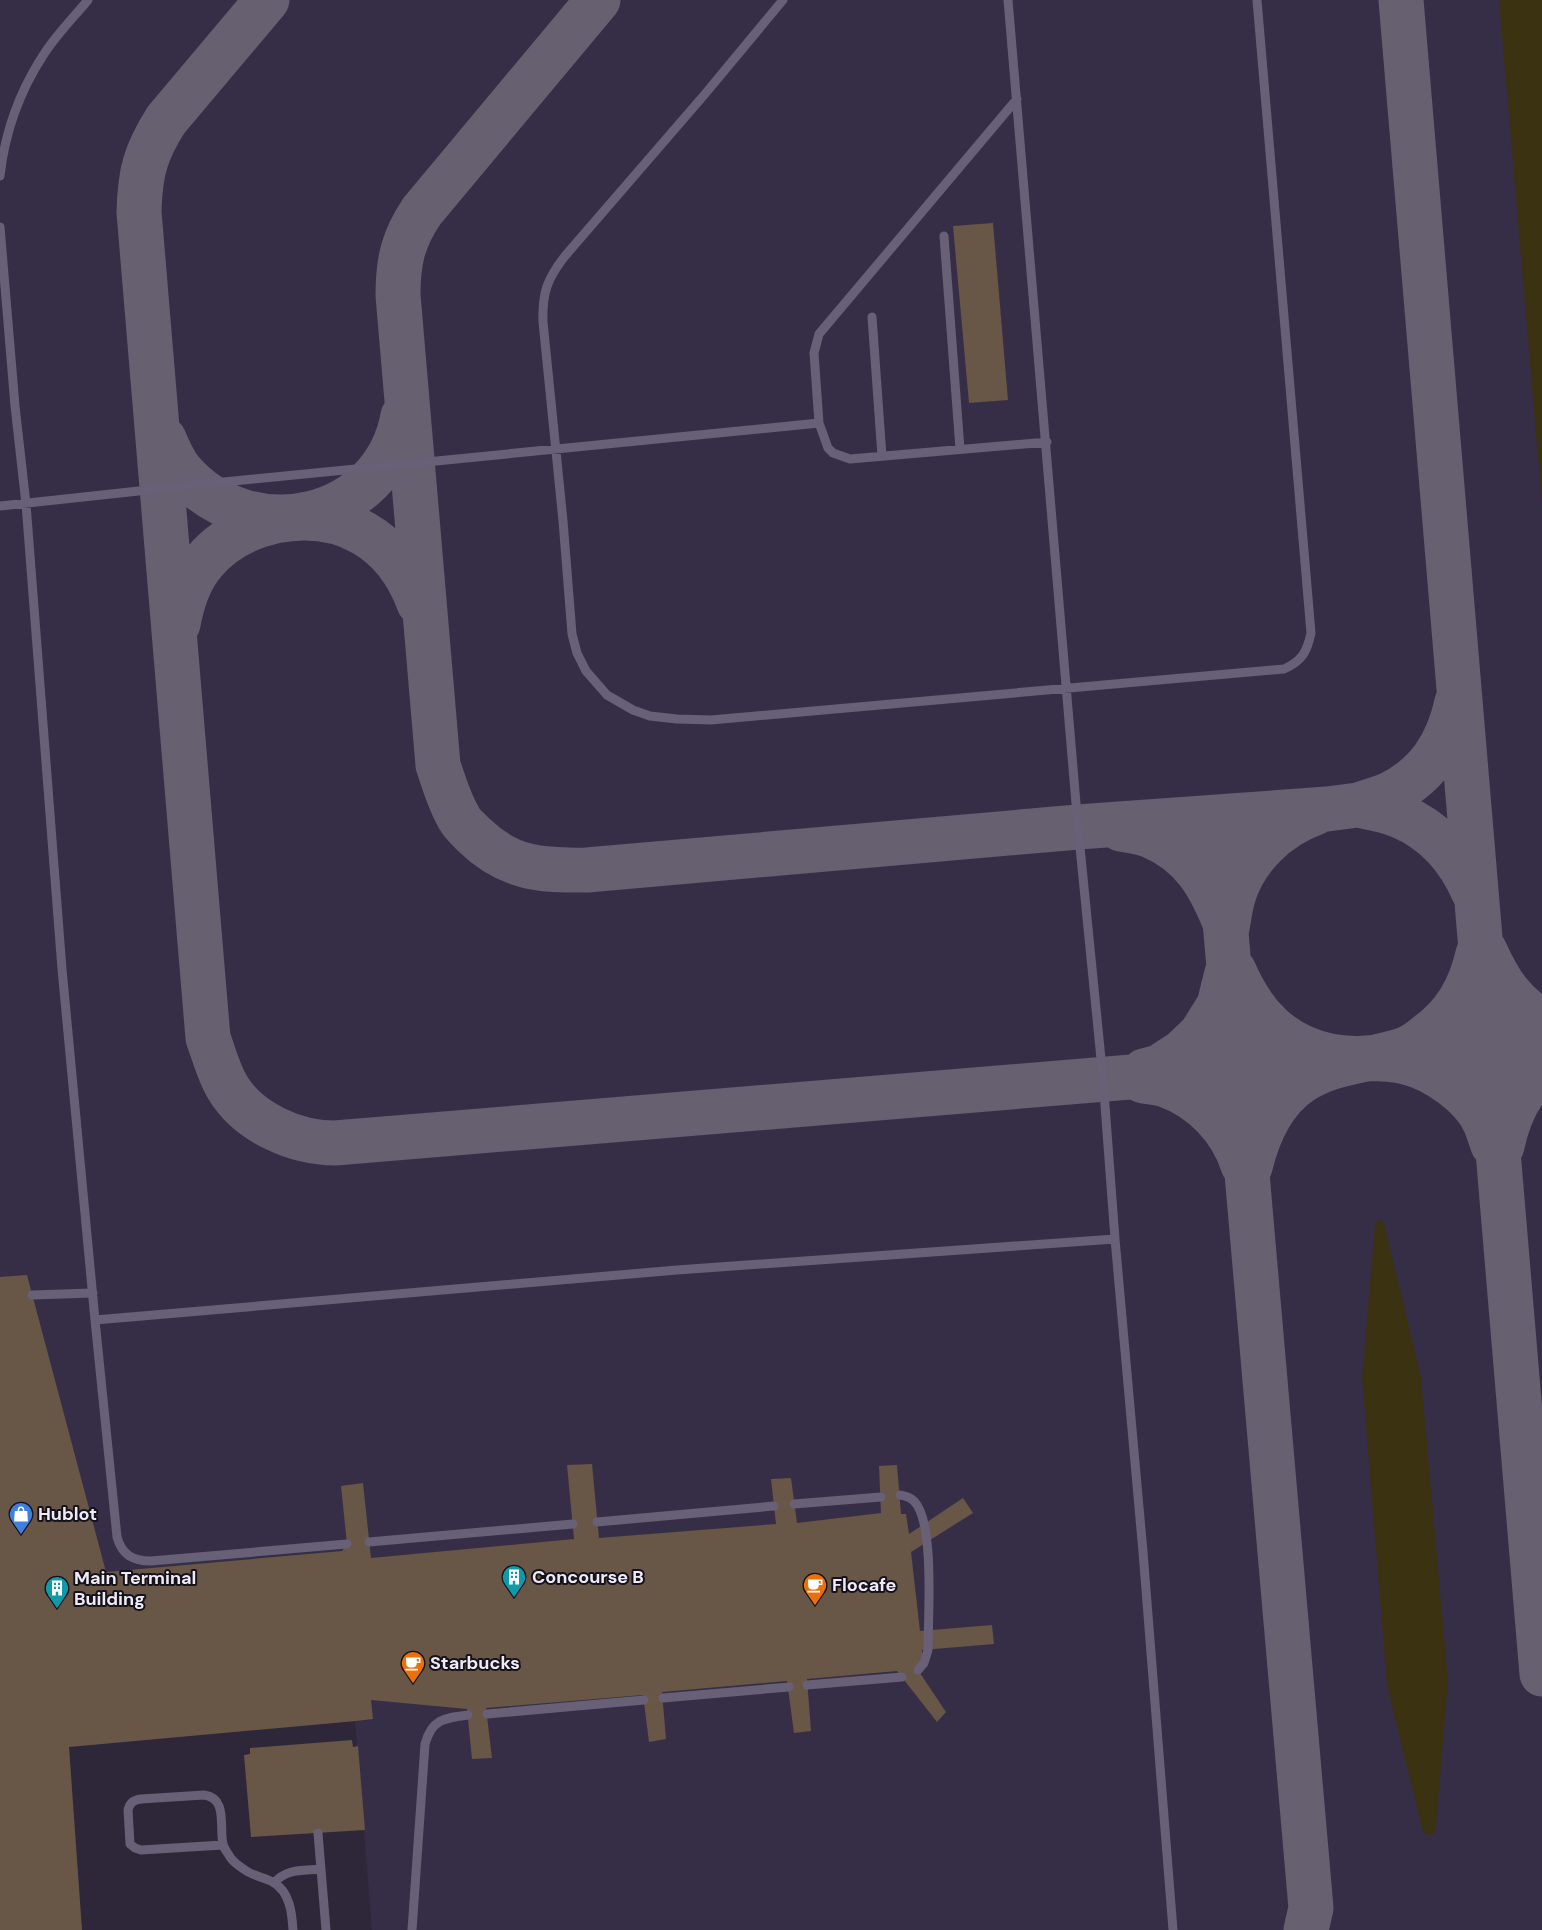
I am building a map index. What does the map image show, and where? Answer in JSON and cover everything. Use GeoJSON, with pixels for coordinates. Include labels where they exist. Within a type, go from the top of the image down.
{"type":"FeatureCollection","features":[{"type":"Feature","properties":{"kind":"lane"},"geometry":{"type":"LineString","coordinates":[[0,176],[14,109],[44,52],[88,0]]}},
{"type":"Feature","properties":{"kind":"lane"},"geometry":{"type":"LineString","coordinates":[[783,0],[705,94],[565,256],[550,277],[543,302],[543,322],[572,634],[577,653],[586,671],[606,695],[633,710],[650,716],[711,720],[1284,668],[1296,664],[1308,646],[1311,633],[1257,0]]}},
{"type":"Feature","properties":{"kind":"lane"},"geometry":{"type":"LineString","coordinates":[[1008,0],[1047,442],[1078,827],[1104,1079],[1115,1239],[1144,1552],[1173,1930]]}},
{"type":"Feature","properties":{"kind":"lane"},"geometry":{"type":"LineString","coordinates":[[1017,99],[819,334],[814,353],[819,423],[824,441],[833,453],[850,459],[1047,442]]}},
{"type":"Feature","properties":{"kind":"lane"},"geometry":{"type":"LineString","coordinates":[[0,228],[15,406],[26,504],[61,959],[117,1537],[120,1546],[132,1559],[151,1561],[347,1544]]}},
{"type":"Feature","properties":{"kind":"lane"},"geometry":{"type":"LineString","coordinates":[[944,236],[960,449]]}},
{"type":"Feature","properties":{"kind":"lane"},"geometry":{"type":"LineString","coordinates":[[872,317],[882,456]]}},
{"type":"Feature","properties":{"kind":"lane"},"geometry":{"type":"LineString","coordinates":[[0,506],[819,423]]}},
{"type":"Feature","properties":{"kind":"lane"},"geometry":{"type":"LineString","coordinates":[[95,1320],[677,1270],[1115,1239]]}},
{"type":"Feature","properties":{"kind":"lane"},"geometry":{"type":"LineString","coordinates":[[32,1295],[93,1293]]}},
{"type":"Feature","properties":{"kind":"lane"},"geometry":{"type":"LineString","coordinates":[[900,1495],[909,1497],[921,1511],[928,1542],[928,1650],[924,1663],[918,1670]]}},
{"type":"Feature","properties":{"kind":"lane"},"geometry":{"type":"LineString","coordinates":[[794,1504],[881,1497]]}},
{"type":"Feature","properties":{"kind":"lane"},"geometry":{"type":"LineString","coordinates":[[597,1522],[774,1506]]}},
{"type":"Feature","properties":{"kind":"lane"},"geometry":{"type":"LineString","coordinates":[[369,1542],[573,1524]]}},
{"type":"Feature","properties":{"kind":"lane"},"geometry":{"type":"LineString","coordinates":[[807,1685],[902,1676]]}},
{"type":"Feature","properties":{"kind":"lane"},"geometry":{"type":"LineString","coordinates":[[662,1698],[789,1687]]}},
{"type":"Feature","properties":{"kind":"lane"},"geometry":{"type":"LineString","coordinates":[[487,1714],[644,1700]]}},
{"type":"Feature","properties":{"kind":"lane"},"geometry":{"type":"LineString","coordinates":[[412,1930],[425,1744],[428,1733],[436,1723],[447,1718],[468,1715]]}},
{"type":"Feature","properties":{"kind":"lane"},"geometry":{"type":"LineString","coordinates":[[223,1845],[141,1850],[134,1848],[130,1844],[129,1805],[141,1799],[210,1796],[214,1798],[220,1805],[223,1845],[233,1862],[252,1875],[274,1883],[286,1895],[290,1906],[293,1930]]}},
{"type":"Feature","properties":{"kind":"lane"},"geometry":{"type":"LineString","coordinates":[[318,1833],[326,1930]]}},
{"type":"Feature","properties":{"kind":"lane"},"geometry":{"type":"LineString","coordinates":[[274,1883],[287,1872],[321,1869]]}},
{"type":"Feature","properties":{"kind":"shaded area"},"geometry":{"type":"Polygon","coordinates":[[[0,0],[1542,0],[1542,1930],[372,1930],[355,1721],[69,1747],[82,1930],[0,1930],[0,0]]]}},
{"type":"Feature","properties":{"kind":"sand"},"geometry":{"type":"Polygon","coordinates":[[[1499,0],[1542,0],[1542,504],[1499,0]]]}},
{"type":"Feature","properties":{"kind":"sand"},"geometry":{"type":"Polygon","coordinates":[[[1379,1219],[1384,1223],[1421,1377],[1448,1681],[1436,1827],[1435,1833],[1430,1835],[1425,1834],[1422,1829],[1387,1685],[1362,1378],[1375,1224],[1379,1219]]]}},
{"type":"Feature","properties":{"kind":"building"},"geometry":{"type":"Polygon","coordinates":[[[993,223],[1008,400],[969,403],[953,226],[993,223]]]}},
{"type":"Feature","properties":{"kind":"building","name":"Concourse B"},"geometry":{"type":"Polygon","coordinates":[[[27,1275],[106,1572],[342,1551],[347,1544],[341,1486],[363,1483],[371,1558],[574,1539],[567,1465],[592,1464],[599,1538],[776,1524],[771,1479],[791,1478],[797,1523],[881,1513],[879,1466],[897,1465],[901,1514],[906,1514],[909,1534],[963,1498],[973,1513],[911,1552],[920,1631],[992,1625],[994,1644],[922,1650],[924,1668],[918,1670],[946,1712],[937,1722],[897,1671],[807,1679],[811,1731],[794,1733],[787,1681],[662,1692],[666,1739],[649,1742],[643,1695],[486,1708],[492,1758],[472,1759],[467,1709],[371,1700],[373,1719],[69,1747],[82,1930],[0,1930],[0,1277],[27,1275]]]}},
{"type":"Feature","properties":{"kind":"building"},"geometry":{"type":"Polygon","coordinates":[[[352,1740],[353,1747],[358,1746],[365,1830],[251,1837],[244,1755],[250,1754],[250,1748],[352,1740]]]}},
{"type":"Feature","properties":{"kind":"taxiway"},"geometry":{"type":"LineString","coordinates":[[267,0],[166,120],[148,153],[142,174],[139,212],[208,1038],[219,1070],[228,1088],[248,1111],[261,1121],[290,1135],[320,1142],[335,1143],[1542,1044]]}},
{"type":"Feature","properties":{"kind":"taxiway"},"geometry":{"type":"LineString","coordinates":[[598,0],[422,211],[406,241],[399,271],[398,295],[438,765],[452,805],[466,827],[500,855],[527,866],[555,870],[587,870],[1078,827],[1327,809],[1358,805]]}},
{"type":"Feature","properties":{"kind":"taxiway"},"geometry":{"type":"LineString","coordinates":[[1401,0],[1542,1674]]}},
{"type":"Feature","properties":{"kind":"taxiway"},"geometry":{"type":"LineString","coordinates":[[164,439],[172,457],[182,472],[211,497],[243,511],[277,517],[311,513],[343,501],[370,481],[391,452],[403,416]]}},
{"type":"Feature","properties":{"kind":"taxiway"},"geometry":{"type":"LineString","coordinates":[[178,624],[190,583],[204,562],[219,547],[237,535],[255,527],[275,521],[300,518],[323,519],[344,525],[364,534],[381,546],[396,562],[409,581],[419,603]]}},
{"type":"Feature","properties":{"kind":"taxiway"},"geometry":{"type":"LineString","coordinates":[[1457,702],[1442,745],[1425,768],[1402,787],[1388,795],[1358,805],[1395,814],[1425,829],[1453,857],[1474,893]]}},
{"type":"Feature","properties":{"kind":"taxiway"},"geometry":{"type":"LineString","coordinates":[[1121,829],[1151,836],[1166,843],[1190,862],[1207,886],[1227,928],[1238,882],[1254,857],[1264,845],[1288,826],[1315,813]]}},
{"type":"Feature","properties":{"kind":"taxiway"},"geometry":{"type":"LineString","coordinates":[[1216,818],[1311,1908],[1306,1930]]}},
{"type":"Feature","properties":{"kind":"taxiway"},"geometry":{"type":"LineString","coordinates":[[1485,951],[1508,991],[1523,1007],[1542,1022]]}},
{"type":"Feature","properties":{"kind":"taxiway"},"geometry":{"type":"LineString","coordinates":[[1250,1167],[1262,1130],[1275,1108],[1292,1089],[1302,1081],[1325,1069],[1411,1047],[1436,1028],[1453,1010],[1471,979],[1478,954]]}},
{"type":"Feature","properties":{"kind":"taxiway"},"geometry":{"type":"LineString","coordinates":[[1234,971],[1260,1015],[1283,1036],[1297,1045],[1330,1056],[1397,1060],[1417,1065],[1441,1077],[1472,1103],[1485,1123],[1493,1145]]}},
{"type":"Feature","properties":{"kind":"taxiway"},"geometry":{"type":"LineString","coordinates":[[1144,1071],[1159,1067],[1182,1052],[1201,1034],[1219,1005],[1227,973]]}},
{"type":"Feature","properties":{"kind":"taxiway"},"geometry":{"type":"LineString","coordinates":[[1502,1146],[1511,1115],[1516,1105],[1527,1087],[1542,1071]]}},
{"type":"Feature","properties":{"kind":"taxiway"},"geometry":{"type":"LineString","coordinates":[[1143,1081],[1166,1085],[1192,1098],[1203,1106],[1223,1127],[1238,1151],[1243,1165]]}},
{"type":"Feature","properties":{"kind":"place","name":"Hublot"},"geometry":{"type":"Point","coordinates":[21,1535]}},
{"type":"Feature","properties":{"kind":"place","name":"Concourse B"},"geometry":{"type":"Point","coordinates":[514,1598]}},
{"type":"Feature","properties":{"kind":"place","name":"Flocafe"},"geometry":{"type":"Point","coordinates":[815,1606]}},
{"type":"Feature","properties":{"kind":"place","name":"Main Terminal Building"},"geometry":{"type":"Point","coordinates":[57,1609]}},
{"type":"Feature","properties":{"kind":"place","name":"Starbucks"},"geometry":{"type":"Point","coordinates":[413,1684]}}]}
